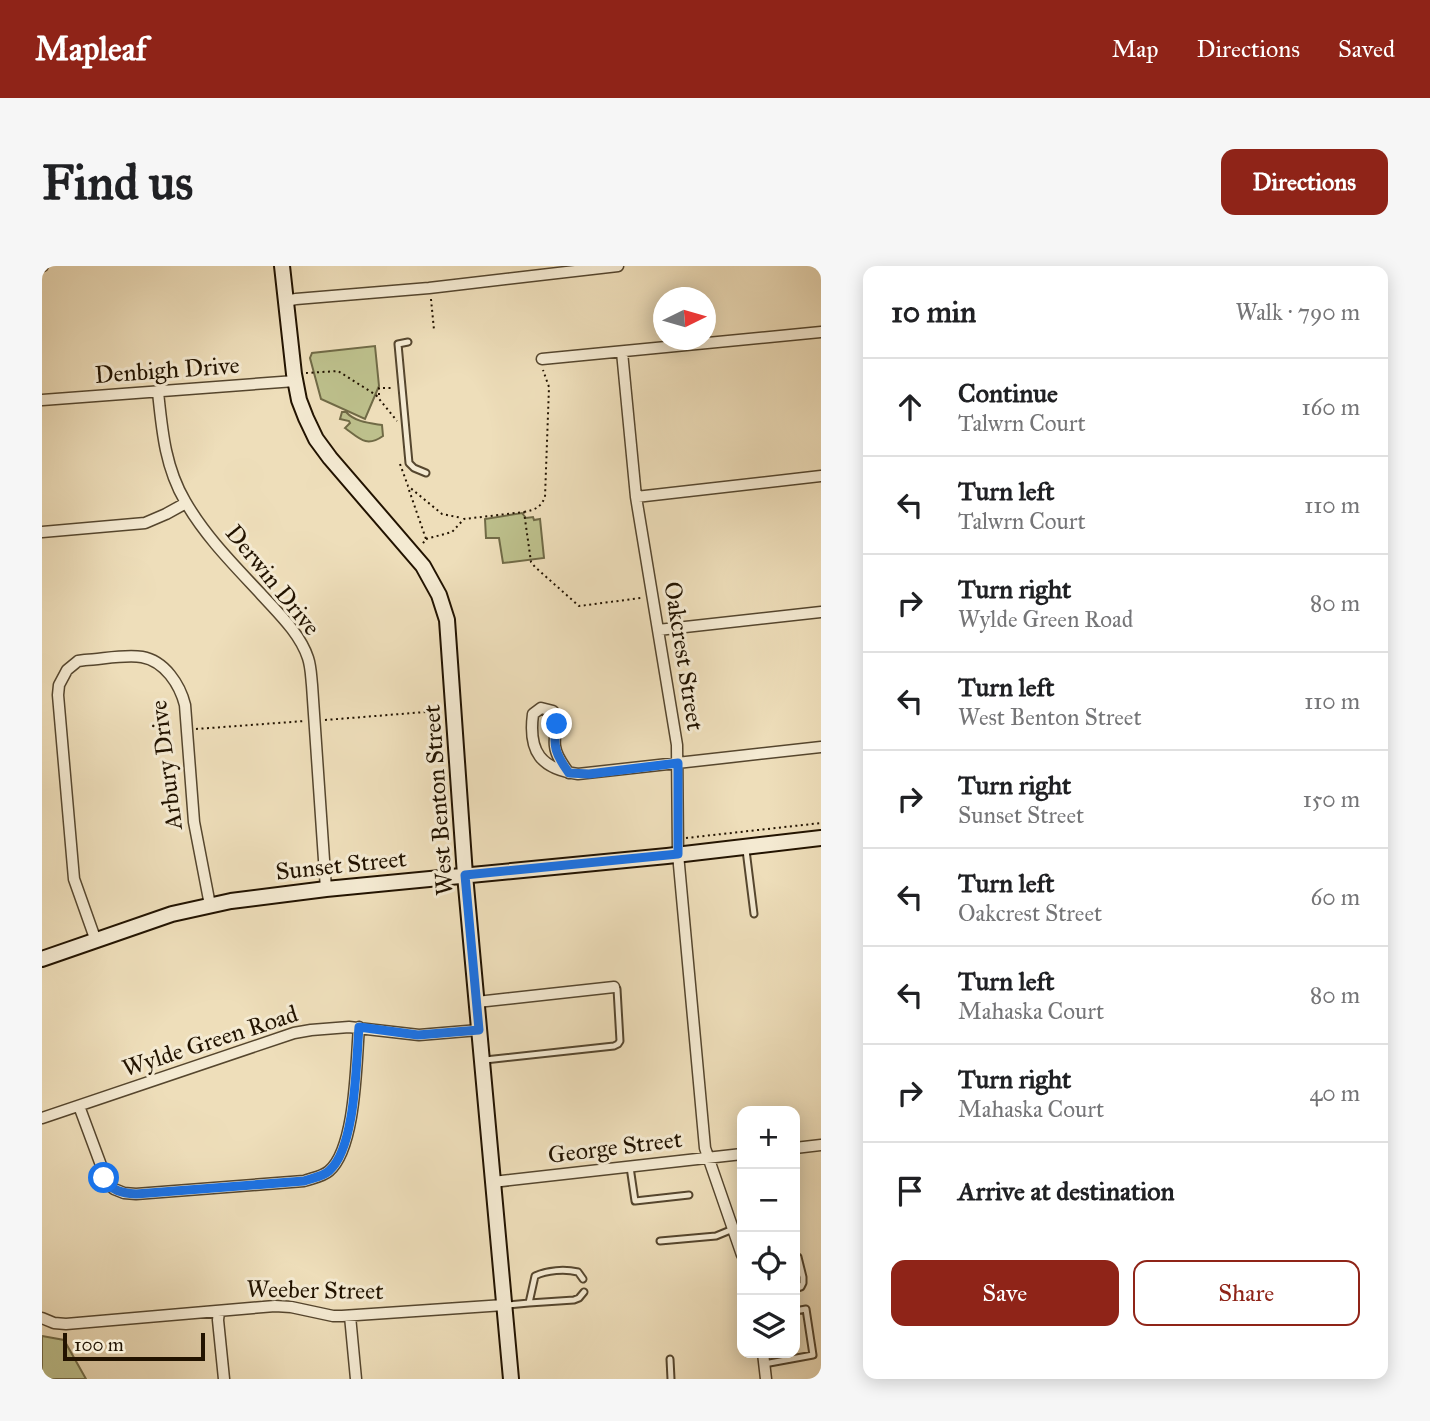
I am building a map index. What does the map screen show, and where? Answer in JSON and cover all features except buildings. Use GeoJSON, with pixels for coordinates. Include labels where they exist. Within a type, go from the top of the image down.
{"type":"FeatureCollection","features":[{"type":"Feature","properties":{"kind":"street","name":"West Benton Street"},"geometry":{"type":"LineString","coordinates":[[282,266],[299,400],[316,439],[423,566],[433,581],[447,620],[465,875],[511,1379]]}},
{"type":"Feature","properties":{"kind":"street"},"geometry":{"type":"LineString","coordinates":[[286,301],[618,266]]}},
{"type":"Feature","properties":{"kind":"street"},"geometry":{"type":"LineString","coordinates":[[542,359],[821,332]]}},
{"type":"Feature","properties":{"kind":"street","name":"Oakcrest Street"},"geometry":{"type":"LineString","coordinates":[[622,352],[636,497],[675,727],[678,763],[678,854],[704,1133],[708,1158],[737,1241]]}},
{"type":"Feature","properties":{"kind":"street","name":"Denbigh Drive"},"geometry":{"type":"LineString","coordinates":[[42,400],[158,392],[298,377]]}},
{"type":"Feature","properties":{"kind":"street","name":"Derwin Drive"},"geometry":{"type":"LineString","coordinates":[[158,392],[167,456],[186,503],[219,549],[283,618],[308,658],[327,889]]}},
{"type":"Feature","properties":{"kind":"street"},"geometry":{"type":"LineString","coordinates":[[636,497],[821,476]]}},
{"type":"Feature","properties":{"kind":"street"},"geometry":{"type":"LineString","coordinates":[[42,532],[145,523],[186,503]]}},
{"type":"Feature","properties":{"kind":"street"},"geometry":{"type":"LineString","coordinates":[[658,630],[821,611]]}},
{"type":"Feature","properties":{"kind":"street","name":"Arbury Drive"},"geometry":{"type":"LineString","coordinates":[[96,941],[74,879],[60,717],[59,685],[66,670],[78,662],[144,657],[161,666],[177,684],[185,705],[194,822],[210,905]]}},
{"type":"Feature","properties":{"kind":"street"},"geometry":{"type":"LineString","coordinates":[[569,773],[556,752],[556,716],[553,711],[541,708],[533,714],[534,746],[550,766],[569,773],[589,774],[821,747]]}},
{"type":"Feature","properties":{"kind":"street","name":"Sunset Street"},"geometry":{"type":"LineString","coordinates":[[42,959],[172,914],[210,905],[327,889],[821,838]]}},
{"type":"Feature","properties":{"kind":"street"},"geometry":{"type":"LineString","coordinates":[[477,1002],[614,987]]}},
{"type":"Feature","properties":{"kind":"street","name":"Wylde Green Road"},"geometry":{"type":"LineString","coordinates":[[42,1118],[294,1033],[336,1027],[359,1027],[418,1035],[479,1030]]}},
{"type":"Feature","properties":{"kind":"street"},"geometry":{"type":"LineString","coordinates":[[79,1106],[108,1184],[124,1193],[304,1181],[330,1170],[343,1149],[354,1091],[359,1027]]}},
{"type":"Feature","properties":{"kind":"street"},"geometry":{"type":"LineString","coordinates":[[800,1147],[821,1145]]}},
{"type":"Feature","properties":{"kind":"street","name":"George Street"},"geometry":{"type":"LineString","coordinates":[[493,1182],[737,1155]]}},
{"type":"Feature","properties":{"kind":"street","name":"Weeber Street"},"geometry":{"type":"LineString","coordinates":[[42,1318],[66,1324],[275,1306],[306,1309],[333,1316],[349,1316],[504,1305]]}},
{"type":"Feature","properties":{"kind":"street"},"geometry":{"type":"LineString","coordinates":[[219,1312],[224,1379]]}},
{"type":"Feature","properties":{"kind":"street"},"geometry":{"type":"LineString","coordinates":[[349,1316],[356,1379]]}},
{"type":"Feature","properties":{"kind":"street"},"geometry":{"type":"LineString","coordinates":[[763,1358],[766,1379]]}},
{"type":"Feature","properties":{"kind":"lane"},"geometry":{"type":"LineString","coordinates":[[408,342],[398,344],[409,463],[426,474]]}},
{"type":"Feature","properties":{"kind":"lane"},"geometry":{"type":"LineString","coordinates":[[746,846],[754,914]]}},
{"type":"Feature","properties":{"kind":"lane"},"geometry":{"type":"LineString","coordinates":[[481,1060],[618,1044],[617,989],[614,987]]}},
{"type":"Feature","properties":{"kind":"lane"},"geometry":{"type":"LineString","coordinates":[[630,1167],[635,1201],[689,1195]]}},
{"type":"Feature","properties":{"kind":"lane"},"geometry":{"type":"LineString","coordinates":[[660,1241],[716,1236],[733,1229]]}},
{"type":"Feature","properties":{"kind":"lane"},"geometry":{"type":"LineString","coordinates":[[800,1267],[803,1283],[800,1287]]}},
{"type":"Feature","properties":{"kind":"lane"},"geometry":{"type":"LineString","coordinates":[[528,1303],[535,1276],[539,1273],[571,1270],[578,1272],[583,1279]]}},
{"type":"Feature","properties":{"kind":"lane"},"geometry":{"type":"LineString","coordinates":[[504,1305],[573,1300],[584,1292]]}},
{"type":"Feature","properties":{"kind":"lane"},"geometry":{"type":"LineString","coordinates":[[800,1310],[806,1309],[813,1355],[800,1357]]}},
{"type":"Feature","properties":{"kind":"lane"},"geometry":{"type":"LineString","coordinates":[[764,1364],[797,1358]]}},
{"type":"Feature","properties":{"kind":"lane"},"geometry":{"type":"LineString","coordinates":[[670,1359],[671,1379]]}},
{"type":"Feature","properties":{"kind":"path"},"geometry":{"type":"LineString","coordinates":[[431,299],[434,330]]}},
{"type":"Feature","properties":{"kind":"path"},"geometry":{"type":"LineString","coordinates":[[408,486],[442,514],[464,519],[524,512],[536,509],[542,504],[545,497],[549,387],[542,359]]}},
{"type":"Feature","properties":{"kind":"path"},"geometry":{"type":"LineString","coordinates":[[298,377],[338,371],[376,395],[406,433]]}},
{"type":"Feature","properties":{"kind":"path"},"geometry":{"type":"LineString","coordinates":[[379,398],[379,388],[397,388]]}},
{"type":"Feature","properties":{"kind":"path"},"geometry":{"type":"LineString","coordinates":[[393,415],[398,409]]}},
{"type":"Feature","properties":{"kind":"path"},"geometry":{"type":"LineString","coordinates":[[402,456],[400,465],[426,539]]}},
{"type":"Feature","properties":{"kind":"path"},"geometry":{"type":"LineString","coordinates":[[408,486],[414,468]]}},
{"type":"Feature","properties":{"kind":"path"},"geometry":{"type":"LineString","coordinates":[[524,512],[531,562],[579,606],[642,598]]}},
{"type":"Feature","properties":{"kind":"path"},"geometry":{"type":"LineString","coordinates":[[420,547],[426,539],[452,532],[464,519]]}},
{"type":"Feature","properties":{"kind":"path"},"geometry":{"type":"LineString","coordinates":[[322,720],[438,711],[449,861]]}},
{"type":"Feature","properties":{"kind":"path"},"geometry":{"type":"LineString","coordinates":[[195,729],[309,721]]}},
{"type":"Feature","properties":{"kind":"path"},"geometry":{"type":"LineString","coordinates":[[684,839],[821,823]]}},
{"type":"Feature","properties":{"kind":"green space"},"geometry":{"type":"Polygon","coordinates":[[[375,346],[379,386],[365,419],[321,399],[310,358],[312,353],[375,346]]]}},
{"type":"Feature","properties":{"kind":"green space"},"geometry":{"type":"Polygon","coordinates":[[[342,412],[362,422],[382,425],[383,436],[372,441],[359,438],[345,428],[350,423],[340,419],[342,412]]]}},
{"type":"Feature","properties":{"kind":"green space"},"geometry":{"type":"Polygon","coordinates":[[[522,513],[526,518],[540,519],[544,558],[503,563],[499,538],[486,538],[485,519],[522,513]]]}},
{"type":"Feature","properties":{"kind":"green space"},"geometry":{"type":"Polygon","coordinates":[[[42,1336],[64,1340],[86,1379],[42,1379],[42,1336]]]}},
{"type":"Feature","properties":{"kind":"route"},"geometry":{"type":"LineString","coordinates":[[104,1178],[114,1189],[136,1194],[304,1181],[321,1176],[330,1170],[343,1149],[354,1091],[359,1027],[418,1035],[479,1030],[465,875],[678,854],[678,763],[589,774],[569,773],[556,752],[554,743],[557,724]]}}]}
